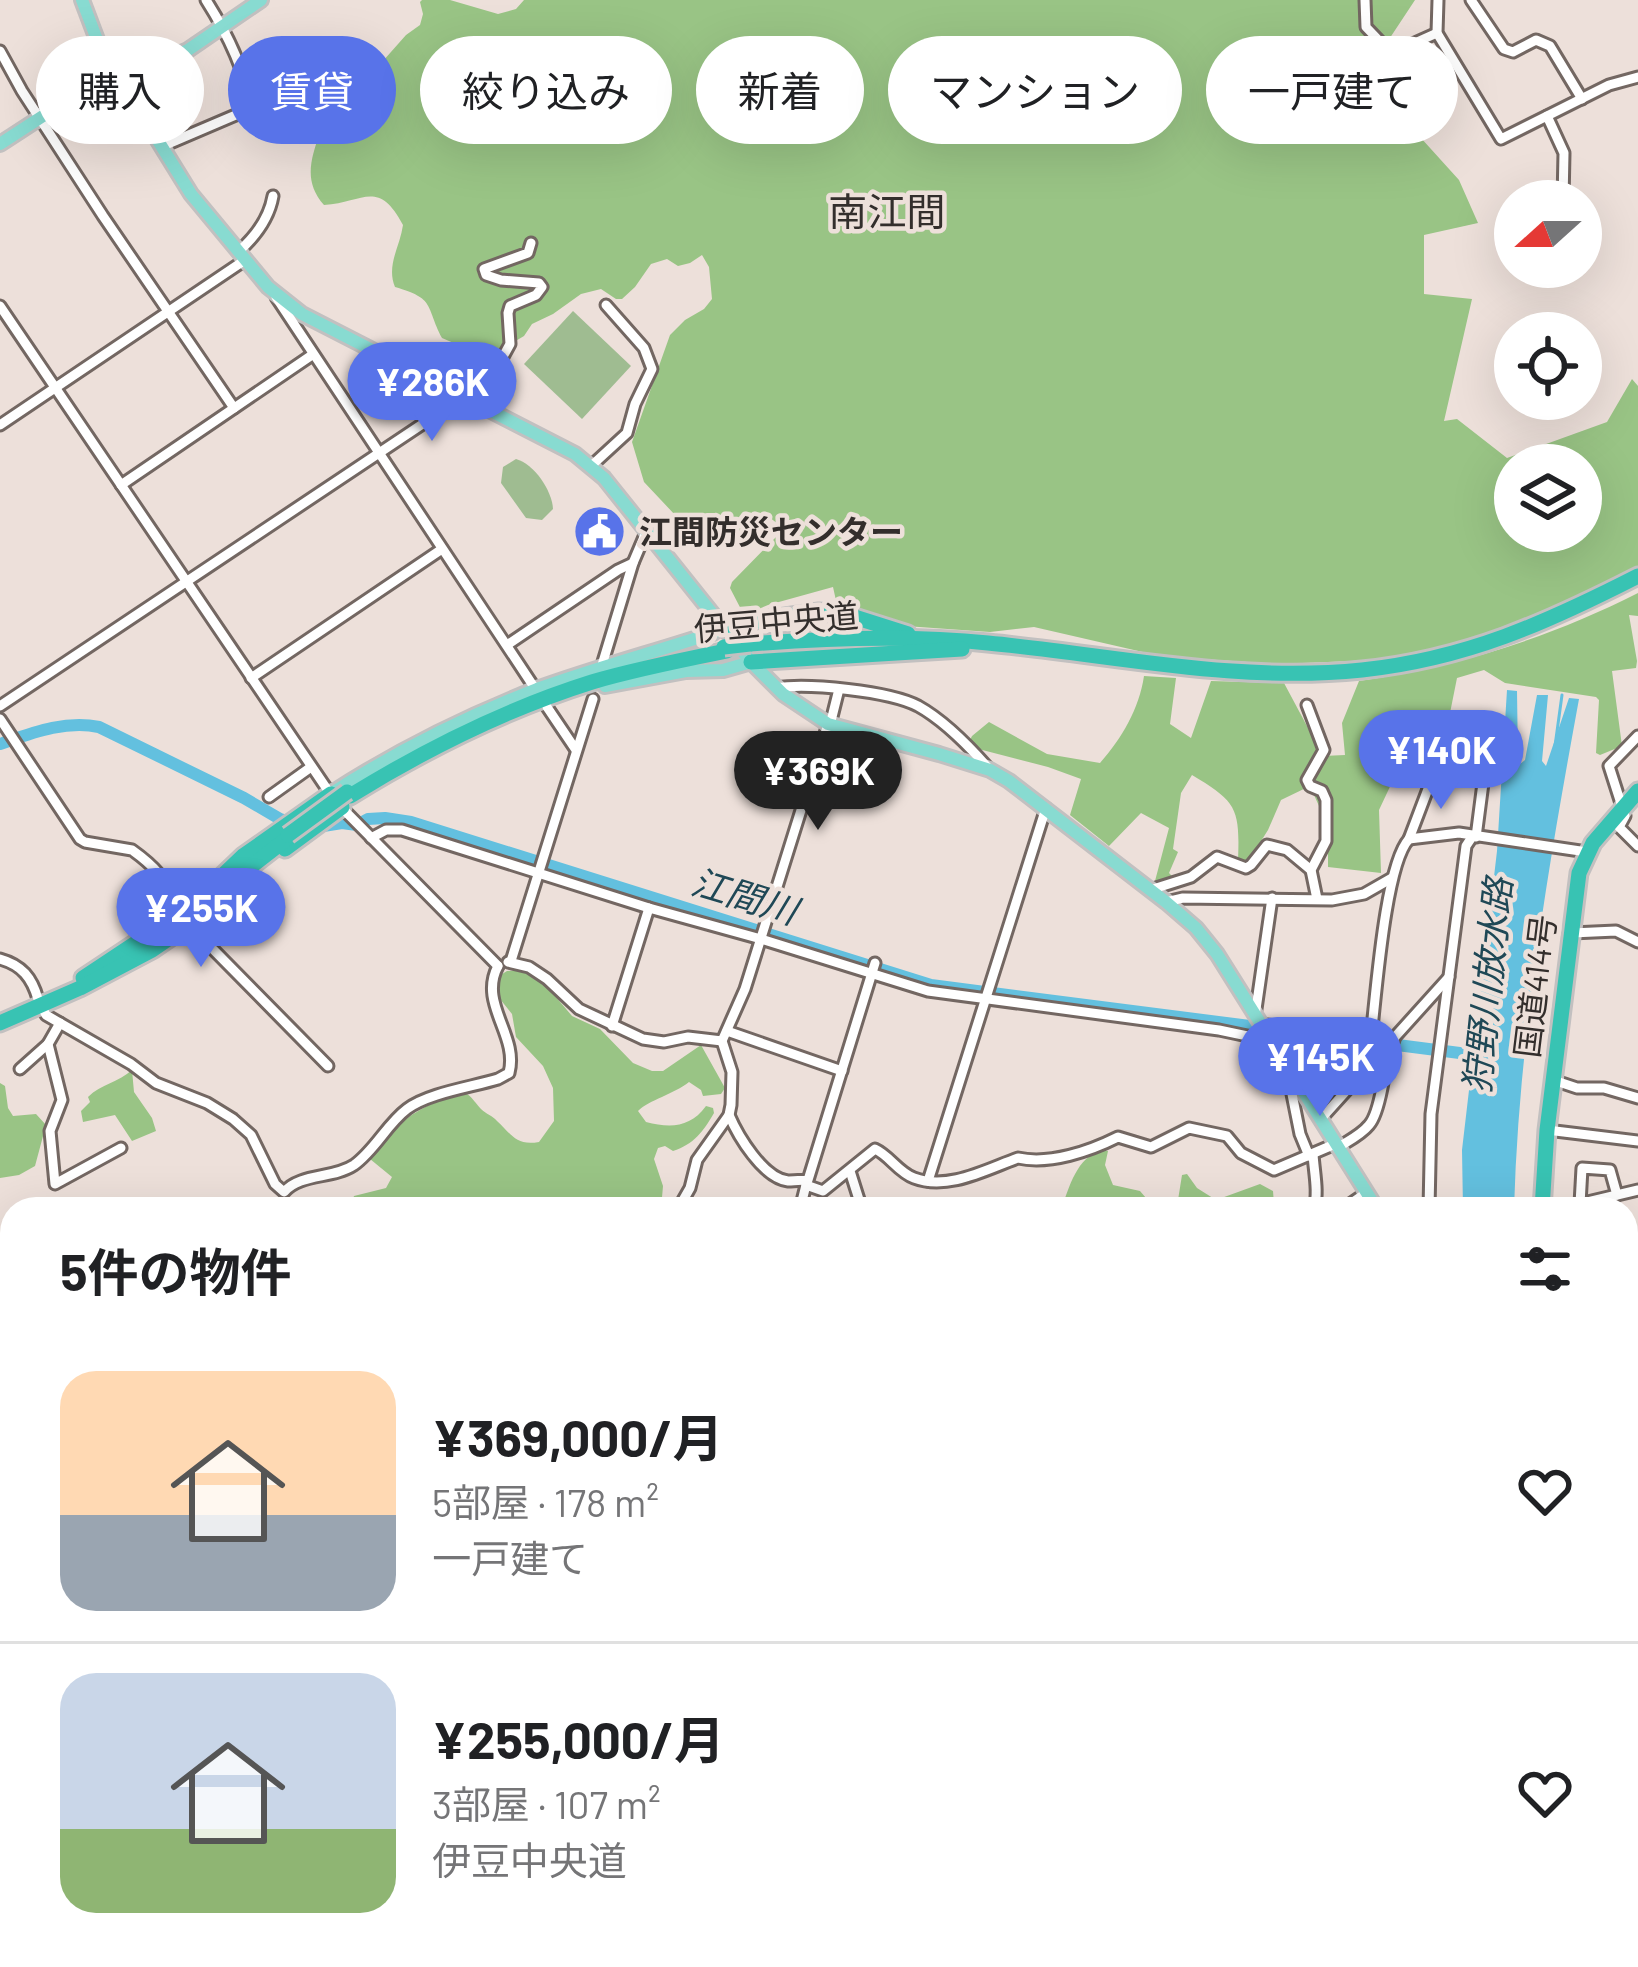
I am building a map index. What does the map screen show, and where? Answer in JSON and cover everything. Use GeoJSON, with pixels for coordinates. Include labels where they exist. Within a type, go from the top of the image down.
{"type":"FeatureCollection","features":[{"type":"Feature","properties":{"kind":"highway","name":"伊豆中央道"},"geometry":{"type":"LineString","coordinates":[[0,1021],[128,965],[181,931],[189,908],[290,835],[432,748],[525,706],[631,671],[725,649],[878,641],[982,645],[1234,673],[1325,673],[1450,655],[1515,635],[1638,578]]}},
{"type":"Feature","properties":{"kind":"highway"},"geometry":{"type":"LineString","coordinates":[[723,626],[819,612],[845,614],[908,634],[982,645]]}},
{"type":"Feature","properties":{"kind":"highway","name":"国道414号"},"geometry":{"type":"LineString","coordinates":[[1543,1197],[1579,850],[1632,801]]}},
{"type":"Feature","properties":{"kind":"highway"},"geometry":{"type":"LineString","coordinates":[[290,835],[311,808],[342,804]]}},
{"type":"Feature","properties":{"kind":"highway"},"geometry":{"type":"LineString","coordinates":[[290,835],[342,804]]}},
{"type":"Feature","properties":{"kind":"main road"},"geometry":{"type":"LineString","coordinates":[[82,0],[96,36]]}},
{"type":"Feature","properties":{"kind":"main road"},"geometry":{"type":"LineString","coordinates":[[204,38],[261,0]]}},
{"type":"Feature","properties":{"kind":"main road"},"geometry":{"type":"LineString","coordinates":[[0,144],[36,120]]}},
{"type":"Feature","properties":{"kind":"main road"},"geometry":{"type":"LineString","coordinates":[[163,146],[200,207],[273,292],[302,314],[574,454],[604,478],[723,626],[751,651],[776,688],[829,724],[990,770],[1010,781],[1196,928],[1369,1197]]}},
{"type":"Feature","properties":{"kind":"main road"},"geometry":{"type":"LineString","coordinates":[[342,804],[381,763],[457,723],[541,688],[723,626]]}},
{"type":"Feature","properties":{"kind":"main road"},"geometry":{"type":"LineString","coordinates":[[342,804],[466,738],[559,700],[644,677],[723,670],[751,651]]}},
{"type":"Feature","properties":{"kind":"street"},"geometry":{"type":"LineString","coordinates":[[206,0],[228,37]]}},
{"type":"Feature","properties":{"kind":"street"},"geometry":{"type":"LineString","coordinates":[[1365,0],[1366,27],[1387,49],[1399,50],[1437,33]]}},
{"type":"Feature","properties":{"kind":"street"},"geometry":{"type":"LineString","coordinates":[[1438,0],[1437,33],[1501,139],[1618,82],[1638,77]]}},
{"type":"Feature","properties":{"kind":"street"},"geometry":{"type":"LineString","coordinates":[[1471,0],[1504,49],[1513,52],[1536,40],[1550,46],[1582,99]]}},
{"type":"Feature","properties":{"kind":"street"},"geometry":{"type":"LineString","coordinates":[[0,51],[36,113]]}},
{"type":"Feature","properties":{"kind":"street"},"geometry":{"type":"LineString","coordinates":[[163,146],[228,116]]}},
{"type":"Feature","properties":{"kind":"street"},"geometry":{"type":"LineString","coordinates":[[1547,116],[1564,153],[1564,180]]}},
{"type":"Feature","properties":{"kind":"street"},"geometry":{"type":"LineString","coordinates":[[56,144],[234,408]]}},
{"type":"Feature","properties":{"kind":"street"},"geometry":{"type":"LineString","coordinates":[[0,425],[242,256],[273,196]]}},
{"type":"Feature","properties":{"kind":"street"},"geometry":{"type":"LineString","coordinates":[[477,404],[510,344],[510,305],[536,295],[542,286],[496,279],[484,269],[528,253],[531,243]]}},
{"type":"Feature","properties":{"kind":"street"},"geometry":{"type":"LineString","coordinates":[[273,292],[534,687]]}},
{"type":"Feature","properties":{"kind":"street"},"geometry":{"type":"LineString","coordinates":[[590,467],[627,433],[652,370],[644,348],[606,304]]}},
{"type":"Feature","properties":{"kind":"street"},"geometry":{"type":"LineString","coordinates":[[0,306],[311,767],[368,835],[498,966]]}},
{"type":"Feature","properties":{"kind":"street"},"geometry":{"type":"LineString","coordinates":[[121,485],[313,356]]}},
{"type":"Feature","properties":{"kind":"street"},"geometry":{"type":"LineString","coordinates":[[0,706],[463,397]]}},
{"type":"Feature","properties":{"kind":"street"},"geometry":{"type":"LineString","coordinates":[[602,665],[647,530]]}},
{"type":"Feature","properties":{"kind":"street"},"geometry":{"type":"LineString","coordinates":[[250,678],[442,549]]}},
{"type":"Feature","properties":{"kind":"street"},"geometry":{"type":"LineString","coordinates":[[507,645],[633,563]]}},
{"type":"Feature","properties":{"kind":"street"},"geometry":{"type":"LineString","coordinates":[[776,688],[839,689],[919,707],[990,770]]}},
{"type":"Feature","properties":{"kind":"street"},"geometry":{"type":"LineString","coordinates":[[839,689],[763,934],[725,1036],[732,1072],[729,1115],[744,1145],[778,1178],[823,1191],[875,1150],[914,1178],[942,1183],[1018,1158],[1059,1157],[1118,1137],[1151,1147],[1189,1128],[1227,1136],[1241,1153],[1274,1170],[1355,1137],[1374,1120],[1390,1044]]}},
{"type":"Feature","properties":{"kind":"street"},"geometry":{"type":"LineString","coordinates":[[511,962],[593,699]]}},
{"type":"Feature","properties":{"kind":"street"},"geometry":{"type":"LineString","coordinates":[[1307,704],[1324,750],[1307,780],[1327,800],[1326,841],[1311,870]]}},
{"type":"Feature","properties":{"kind":"street"},"geometry":{"type":"LineString","coordinates":[[547,707],[576,750]]}},
{"type":"Feature","properties":{"kind":"street"},"geometry":{"type":"LineString","coordinates":[[0,719],[80,838],[132,850],[189,908]]}},
{"type":"Feature","properties":{"kind":"street"},"geometry":{"type":"LineString","coordinates":[[1429,1197],[1431,1114],[1466,846],[1477,837],[1489,736]]}},
{"type":"Feature","properties":{"kind":"street"},"geometry":{"type":"LineString","coordinates":[[1638,736],[1609,766],[1632,801],[1619,827],[1638,846]]}},
{"type":"Feature","properties":{"kind":"street"},"geometry":{"type":"LineString","coordinates":[[1371,1037],[1392,878],[1442,752]]}},
{"type":"Feature","properties":{"kind":"street"},"geometry":{"type":"LineString","coordinates":[[269,797],[311,767]]}},
{"type":"Feature","properties":{"kind":"street"},"geometry":{"type":"LineString","coordinates":[[928,1181],[1046,808]]}},
{"type":"Feature","properties":{"kind":"street"},"geometry":{"type":"LineString","coordinates":[[368,835],[402,830],[649,908],[763,934],[928,991],[987,994],[1257,1038],[1262,1027],[1272,898]]}},
{"type":"Feature","properties":{"kind":"street"},"geometry":{"type":"LineString","coordinates":[[1409,839],[1459,833],[1579,850]]}},
{"type":"Feature","properties":{"kind":"street"},"geometry":{"type":"LineString","coordinates":[[1150,890],[1191,877],[1217,857],[1246,868],[1267,845],[1287,850],[1311,870],[1317,899]]}},
{"type":"Feature","properties":{"kind":"street"},"geometry":{"type":"LineString","coordinates":[[1166,902],[1184,898],[1332,900],[1364,894],[1392,878]]}},
{"type":"Feature","properties":{"kind":"street"},"geometry":{"type":"LineString","coordinates":[[612,1026],[649,908]]}},
{"type":"Feature","properties":{"kind":"street"},"geometry":{"type":"LineString","coordinates":[[194,930],[328,1066]]}},
{"type":"Feature","properties":{"kind":"street"},"geometry":{"type":"LineString","coordinates":[[1572,933],[1616,931],[1638,942]]}},
{"type":"Feature","properties":{"kind":"street"},"geometry":{"type":"LineString","coordinates":[[0,959],[16,963],[46,1015],[156,1083],[233,1119],[251,1135],[275,1184],[284,1192],[292,1184],[354,1165],[419,1101],[509,1073],[511,1049],[494,1005],[492,982],[498,966]]}},
{"type":"Feature","properties":{"kind":"street"},"geometry":{"type":"LineString","coordinates":[[498,966],[520,962],[540,973],[579,1010],[654,1041],[725,1036],[842,1071]]}},
{"type":"Feature","properties":{"kind":"street"},"geometry":{"type":"LineString","coordinates":[[803,1197],[873,970]]}},
{"type":"Feature","properties":{"kind":"street"},"geometry":{"type":"LineString","coordinates":[[1320,1120],[1449,977]]}},
{"type":"Feature","properties":{"kind":"street"},"geometry":{"type":"LineString","coordinates":[[20,1069],[48,1045],[60,1023]]}},
{"type":"Feature","properties":{"kind":"street"},"geometry":{"type":"LineString","coordinates":[[1262,1027],[1371,1037],[1390,1044]]}},
{"type":"Feature","properties":{"kind":"street"},"geometry":{"type":"LineString","coordinates":[[48,1045],[62,1100],[50,1131],[55,1184],[122,1148]]}},
{"type":"Feature","properties":{"kind":"street"},"geometry":{"type":"LineString","coordinates":[[1294,1078],[1290,1084],[1300,1134],[1311,1155],[1317,1197]]}},
{"type":"Feature","properties":{"kind":"street"},"geometry":{"type":"LineString","coordinates":[[1553,1080],[1638,1097]]}},
{"type":"Feature","properties":{"kind":"street"},"geometry":{"type":"LineString","coordinates":[[685,1197],[697,1160],[729,1115]]}},
{"type":"Feature","properties":{"kind":"street"},"geometry":{"type":"LineString","coordinates":[[1547,1130],[1638,1142]]}},
{"type":"Feature","properties":{"kind":"street"},"geometry":{"type":"LineString","coordinates":[[1580,1197],[1582,1168],[1610,1170],[1611,1197]]}},
{"type":"Feature","properties":{"kind":"street"},"geometry":{"type":"LineString","coordinates":[[850,1172],[858,1197]]}},
{"type":"Feature","properties":{"kind":"street"},"geometry":{"type":"LineString","coordinates":[[1359,1197],[1366,1192]]}},
{"type":"Feature","properties":{"kind":"green space"},"geometry":{"type":"Polygon","coordinates":[[[422,0],[450,0],[498,14],[516,9],[524,0],[1415,0],[1391,36],[1206,36],[1206,144],[1426,144],[1459,180],[1478,223],[1424,235],[1424,294],[1472,299],[1444,421],[1457,419],[1494,448],[1494,552],[1602,552],[1602,444],[1546,444],[1607,422],[1632,379],[1638,386],[1638,566],[1574,602],[1470,643],[1411,656],[1353,661],[1277,664],[1160,656],[1034,627],[990,632],[905,626],[837,605],[833,587],[744,615],[730,588],[732,582],[778,535],[778,524],[769,517],[708,550],[644,482],[632,442],[670,335],[712,299],[709,267],[702,255],[678,266],[667,259],[651,264],[622,299],[601,289],[581,294],[480,362],[463,347],[442,338],[423,300],[395,287],[393,264],[403,225],[386,202],[369,197],[324,205],[317,196],[311,178],[317,144],[396,144],[396,46],[420,25],[422,0]]]}},
{"type":"Feature","properties":{"kind":"green space"},"geometry":{"type":"Polygon","coordinates":[[[573,311],[631,366],[582,419],[524,364],[573,311]]]}},
{"type":"Feature","properties":{"kind":"green space"},"geometry":{"type":"Polygon","coordinates":[[[516,459],[535,472],[549,494],[553,509],[542,520],[526,518],[501,483],[503,467],[516,459]]]}},
{"type":"Feature","properties":{"kind":"green space"},"geometry":{"type":"Polygon","coordinates":[[[1638,593],[1638,616],[1629,615],[1636,668],[1612,671],[1622,746],[1596,753],[1596,697],[1505,683],[1484,670],[1457,678],[1449,718],[1401,741],[1395,776],[1379,810],[1381,873],[1328,867],[1328,826],[1310,786],[1281,800],[1246,865],[1238,861],[1233,808],[1192,775],[1181,793],[1173,849],[1178,852],[1169,873],[1176,880],[1156,883],[1169,828],[1141,813],[1109,846],[1070,815],[1081,779],[967,746],[989,722],[1047,754],[1100,763],[1128,722],[1144,676],[1176,678],[1170,724],[1191,738],[1211,681],[1284,683],[1323,756],[1345,755],[1342,723],[1359,681],[1502,649],[1638,593]]]}},
{"type":"Feature","properties":{"kind":"green space"},"geometry":{"type":"Polygon","coordinates":[[[525,970],[572,1016],[600,1029],[633,1063],[652,1071],[663,1071],[701,1045],[725,1088],[721,1094],[703,1096],[689,1082],[638,1111],[646,1122],[671,1125],[693,1119],[706,1106],[713,1108],[710,1120],[692,1141],[673,1151],[658,1148],[654,1159],[662,1197],[354,1197],[386,1188],[392,1177],[370,1154],[402,1122],[438,1102],[467,1094],[525,1142],[539,1142],[554,1121],[553,1088],[543,1066],[516,1037],[512,1014],[500,999],[499,976],[525,970]]]}},
{"type":"Feature","properties":{"kind":"green space"},"geometry":{"type":"Polygon","coordinates":[[[132,1070],[134,1092],[156,1131],[132,1141],[115,1115],[83,1122],[81,1111],[90,1102],[88,1097],[132,1070]]]}},
{"type":"Feature","properties":{"kind":"green space"},"geometry":{"type":"Polygon","coordinates":[[[0,1083],[13,1116],[36,1114],[46,1125],[35,1166],[0,1178],[0,1083]]]}},
{"type":"Feature","properties":{"kind":"green space"},"geometry":{"type":"Polygon","coordinates":[[[1108,1151],[1105,1165],[1113,1185],[1140,1191],[1145,1197],[1065,1197],[1080,1166],[1093,1154],[1108,1151]]]}},
{"type":"Feature","properties":{"kind":"green space"},"geometry":{"type":"Polygon","coordinates":[[[1187,1174],[1211,1197],[1178,1197],[1182,1175],[1187,1174]]]}},
{"type":"Feature","properties":{"kind":"green space"},"geometry":{"type":"Polygon","coordinates":[[[1260,1184],[1273,1191],[1273,1197],[1224,1197],[1260,1184]]]}},
{"type":"Feature","properties":{"kind":"water","name":"狩野川放水路"},"geometry":{"type":"Polygon","coordinates":[[[1507,690],[1517,691],[1520,764],[1525,760],[1537,695],[1548,695],[1542,761],[1546,766],[1569,698],[1579,699],[1529,1017],[1515,1197],[1463,1197],[1462,1150],[1497,851],[1507,690]]]}},
{"type":"Feature","properties":{"kind":"waterway"},"geometry":{"type":"LineString","coordinates":[[1555,746],[1562,695]]}},
{"type":"Feature","properties":{"kind":"waterway","name":"江間川"},"geometry":{"type":"LineString","coordinates":[[0,744],[61,726],[99,727],[297,825]]}},
{"type":"Feature","properties":{"kind":"waterway","name":"江間川"},"geometry":{"type":"LineString","coordinates":[[317,827],[385,818],[411,822],[931,985],[1483,1056]]}},
{"type":"Feature","properties":{"kind":"place","name":"江間防災センター"},"geometry":{"type":"Point","coordinates":[600,531]}},
{"type":"Feature","properties":{"kind":"district","name":"南江間"},"geometry":{"type":"Point","coordinates":[887,210]}}]}
